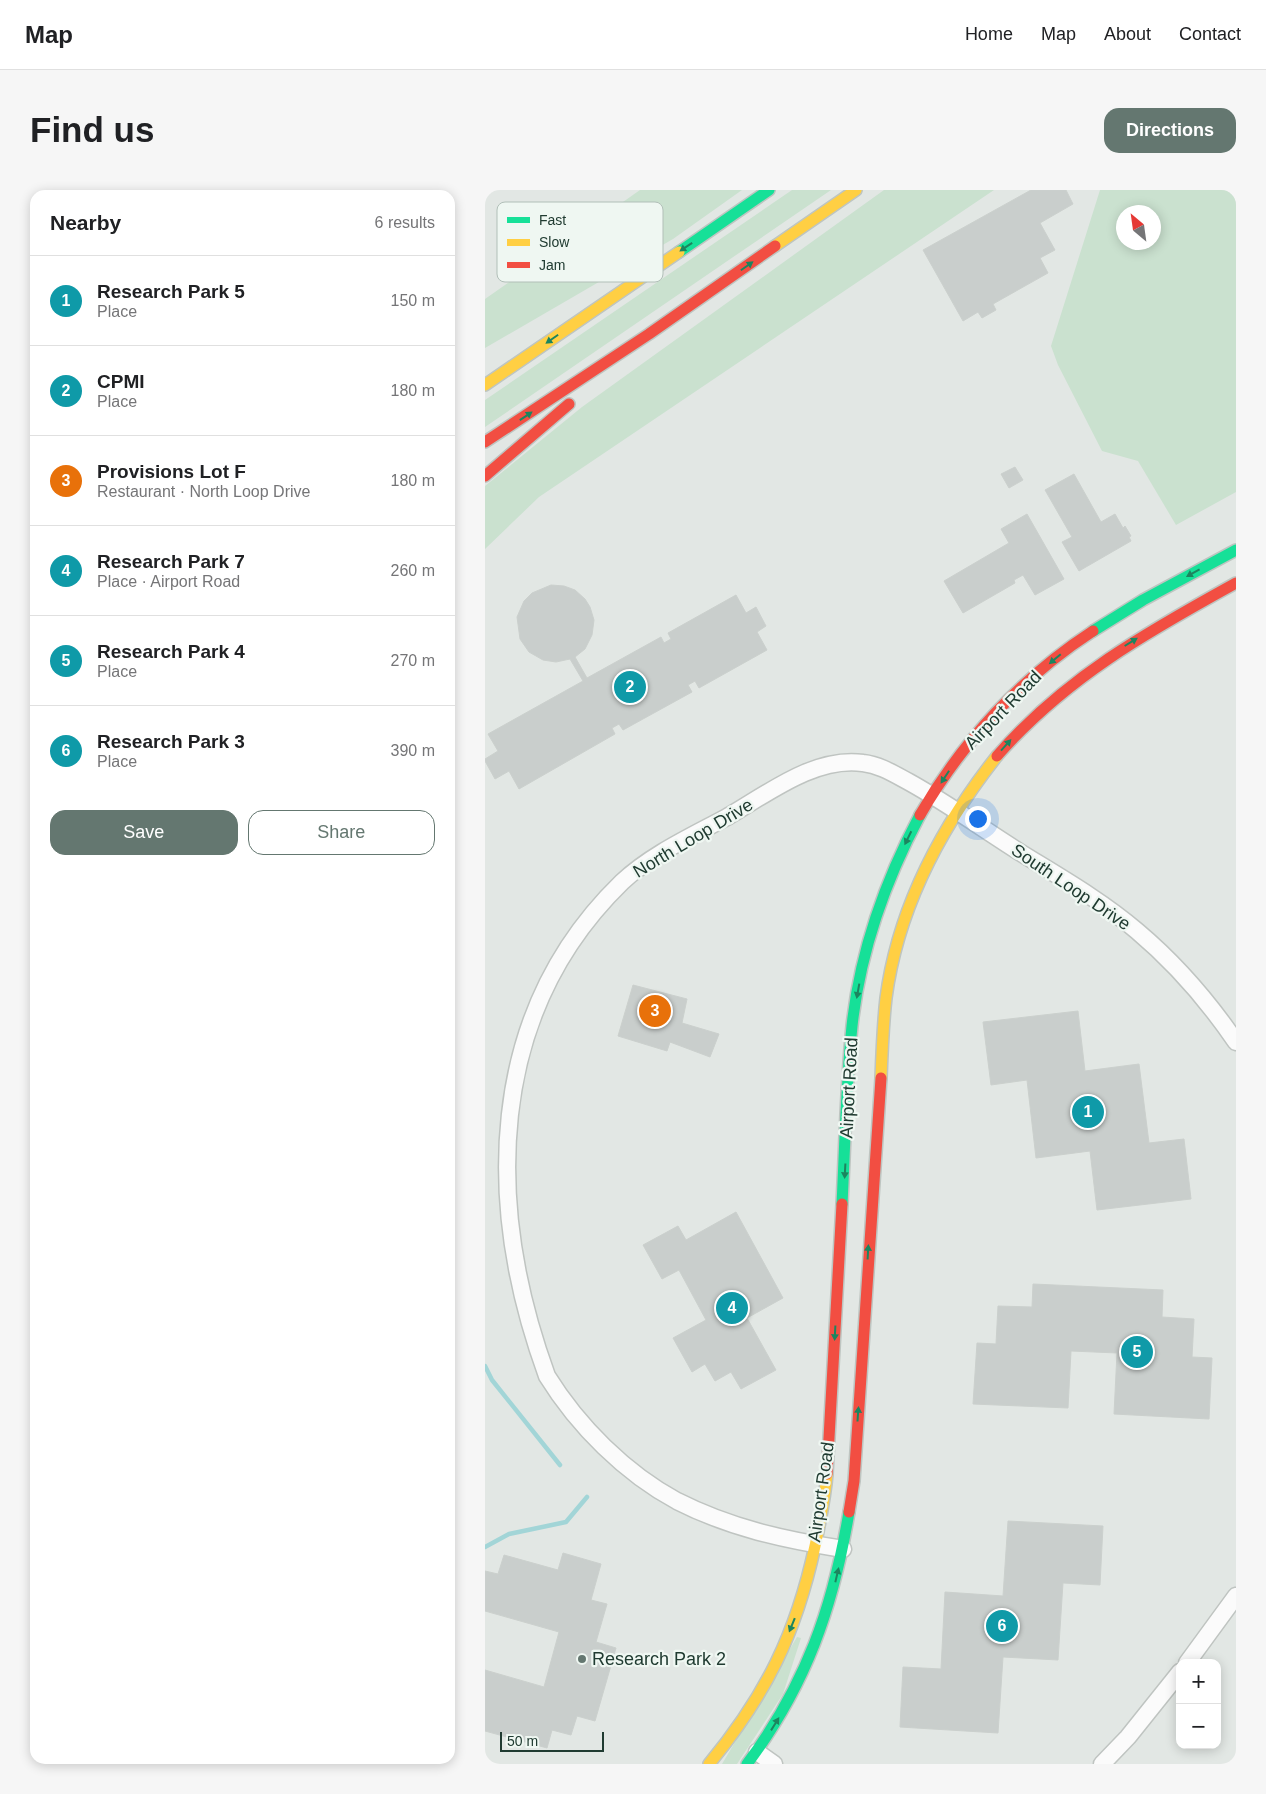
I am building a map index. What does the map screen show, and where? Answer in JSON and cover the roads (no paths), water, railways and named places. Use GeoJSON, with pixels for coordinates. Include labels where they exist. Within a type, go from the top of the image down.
{"type":"FeatureCollection","features":[{"type":"Feature","properties":{"kind":"main road"},"geometry":{"type":"LineString","coordinates":[[663,262],[769,190]]}},
{"type":"Feature","properties":{"kind":"main road"},"geometry":{"type":"LineString","coordinates":[[485,442],[723,283],[856,190]]}},
{"type":"Feature","properties":{"kind":"main road"},"geometry":{"type":"LineString","coordinates":[[587,300],[634,282]]}},
{"type":"Feature","properties":{"kind":"main road"},"geometry":{"type":"LineString","coordinates":[[485,385],[634,282]]}},
{"type":"Feature","properties":{"kind":"main road"},"geometry":{"type":"LineString","coordinates":[[485,476],[583,393],[723,283]]}},
{"type":"Feature","properties":{"kind":"main road","name":"Airport Road"},"geometry":{"type":"LineString","coordinates":[[709,1764],[750,1710],[776,1665],[795,1616],[815,1545],[825,1489],[852,1026],[863,965],[885,887],[915,823],[959,756],[1000,708],[1059,656],[1117,616],[1236,550]]}},
{"type":"Feature","properties":{"kind":"main road","name":"Airport Road"},"geometry":{"type":"LineString","coordinates":[[752,1758],[805,1672],[824,1625],[843,1549],[855,1472],[886,998],[897,945],[924,871],[955,811],[1000,752],[1047,703],[1134,640],[1236,583]]}},
{"type":"Feature","properties":{"kind":"street","name":"North Loop Drive"},"geometry":{"type":"LineString","coordinates":[[503,1062],[526,1004],[566,942],[601,902],[642,866],[803,774],[836,763],[866,763],[879,766],[933,796],[955,811]]}},
{"type":"Feature","properties":{"kind":"street","name":"South Loop Drive"},"geometry":{"type":"LineString","coordinates":[[955,811],[1104,906],[1139,932],[1209,1003],[1236,1042]]}},
{"type":"Feature","properties":{"kind":"street"},"geometry":{"type":"LineString","coordinates":[[505,1290],[519,1327],[555,1390],[580,1421],[625,1464],[677,1500],[758,1534],[843,1549]]}},
{"type":"Feature","properties":{"kind":"street"},"geometry":{"type":"LineString","coordinates":[[1190,1659],[1236,1596]]}},
{"type":"Feature","properties":{"kind":"street"},"geometry":{"type":"LineString","coordinates":[[1101,1764],[1128,1737],[1176,1677]]}},
{"type":"Feature","properties":{"kind":"street"},"geometry":{"type":"LineString","coordinates":[[752,1758],[774,1764]]}},
{"type":"Feature","properties":{"kind":"waterway"},"geometry":{"type":"LineString","coordinates":[[485,1366],[492,1380],[560,1465]]}},
{"type":"Feature","properties":{"kind":"waterway"},"geometry":{"type":"LineString","coordinates":[[485,1547],[509,1534],[566,1522],[587,1497]]}},
{"type":"Feature","properties":{"kind":"place","name":"CPMI"},"geometry":{"type":"Point","coordinates":[630,687]}},
{"type":"Feature","properties":{"kind":"place","name":"Provisions Lot F"},"geometry":{"type":"Point","coordinates":[655,1011]}},
{"type":"Feature","properties":{"kind":"place","name":"Research Park 5"},"geometry":{"type":"Point","coordinates":[1088,1112]}},
{"type":"Feature","properties":{"kind":"place","name":"Research Park 7"},"geometry":{"type":"Point","coordinates":[732,1308]}},
{"type":"Feature","properties":{"kind":"place","name":"Research Park 4"},"geometry":{"type":"Point","coordinates":[1137,1352]}},
{"type":"Feature","properties":{"kind":"place","name":"Research Park 3"},"geometry":{"type":"Point","coordinates":[1002,1626]}},
{"type":"Feature","properties":{"kind":"place","name":"Research Park 2"},"geometry":{"type":"Point","coordinates":[582,1659]}}]}
